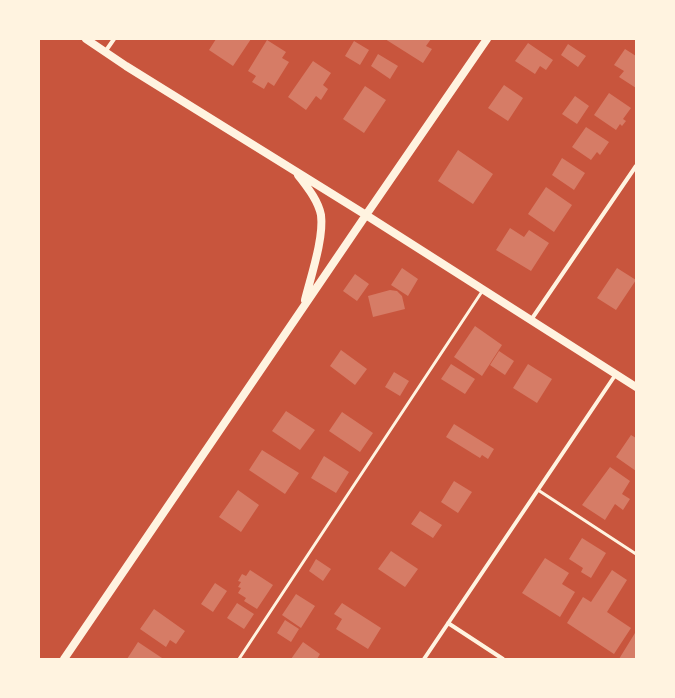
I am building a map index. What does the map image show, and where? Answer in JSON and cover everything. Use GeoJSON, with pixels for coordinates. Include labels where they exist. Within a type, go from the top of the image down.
{"type":"FeatureCollection","features":[{"type":"Feature","properties":{"kind":"main road"},"geometry":{"type":"LineString","coordinates":[[86,39],[636,387]]}},
{"type":"Feature","properties":{"kind":"main road"},"geometry":{"type":"LineString","coordinates":[[64,659],[487,39]]}},
{"type":"Feature","properties":{"kind":"main road"},"geometry":{"type":"LineString","coordinates":[[295,171],[314,198],[320,215],[320,236],[304,306]]}},
{"type":"Feature","properties":{"kind":"street"},"geometry":{"type":"LineString","coordinates":[[105,52],[114,39]]}},
{"type":"Feature","properties":{"kind":"street"},"geometry":{"type":"LineString","coordinates":[[531,320],[636,166]]}},
{"type":"Feature","properties":{"kind":"street"},"geometry":{"type":"LineString","coordinates":[[424,659],[616,374]]}},
{"type":"Feature","properties":{"kind":"street"},"geometry":{"type":"LineString","coordinates":[[448,623],[503,659]]}},
{"type":"Feature","properties":{"kind":"lane"},"geometry":{"type":"LineString","coordinates":[[239,659],[483,290]]}},
{"type":"Feature","properties":{"kind":"lane"},"geometry":{"type":"LineString","coordinates":[[538,490],[636,554]]}},
{"type":"Feature","properties":{"kind":"building"},"geometry":{"type":"Polygon","coordinates":[[[216,39],[251,39],[233,66],[209,50],[216,39]]]}},
{"type":"Feature","properties":{"kind":"building"},"geometry":{"type":"Polygon","coordinates":[[[385,39],[431,39],[426,46],[432,49],[423,63],[385,39]]]}},
{"type":"Feature","properties":{"kind":"building"},"geometry":{"type":"Polygon","coordinates":[[[267,40],[286,52],[282,58],[289,62],[274,86],[268,82],[264,89],[252,82],[256,76],[248,71],[267,40]]]}},
{"type":"Feature","properties":{"kind":"building"},"geometry":{"type":"Polygon","coordinates":[[[354,41],[369,50],[360,65],[345,56],[354,41]]]}},
{"type":"Feature","properties":{"kind":"building"},"geometry":{"type":"Polygon","coordinates":[[[528,43],[553,60],[546,70],[540,66],[535,74],[515,61],[528,43]]]}},
{"type":"Feature","properties":{"kind":"building"},"geometry":{"type":"Polygon","coordinates":[[[568,44],[586,56],[578,67],[561,55],[568,44]]]}},
{"type":"Feature","properties":{"kind":"building"},"geometry":{"type":"Polygon","coordinates":[[[625,49],[636,56],[636,88],[619,77],[624,71],[614,65],[625,49]]]}},
{"type":"Feature","properties":{"kind":"building"},"geometry":{"type":"Polygon","coordinates":[[[378,54],[398,66],[390,79],[371,66],[378,54]]]}},
{"type":"Feature","properties":{"kind":"building"},"geometry":{"type":"Polygon","coordinates":[[[313,61],[331,73],[323,85],[328,89],[321,100],[316,96],[306,110],[288,97],[313,61]]]}},
{"type":"Feature","properties":{"kind":"building"},"geometry":{"type":"Polygon","coordinates":[[[504,85],[523,98],[508,121],[488,108],[504,85]]]}},
{"type":"Feature","properties":{"kind":"building"},"geometry":{"type":"Polygon","coordinates":[[[365,86],[386,100],[364,133],[343,119],[365,86]]]}},
{"type":"Feature","properties":{"kind":"building"},"geometry":{"type":"Polygon","coordinates":[[[609,93],[631,108],[623,119],[626,121],[622,126],[620,124],[616,130],[594,115],[609,93]]]}},
{"type":"Feature","properties":{"kind":"building"},"geometry":{"type":"Polygon","coordinates":[[[575,96],[589,106],[577,124],[562,114],[575,96]]]}},
{"type":"Feature","properties":{"kind":"building"},"geometry":{"type":"Polygon","coordinates":[[[586,127],[609,142],[600,155],[597,152],[591,160],[572,147],[586,127]]]}},
{"type":"Feature","properties":{"kind":"building"},"geometry":{"type":"Polygon","coordinates":[[[458,150],[493,174],[473,204],[438,181],[458,150]]]}},
{"type":"Feature","properties":{"kind":"building"},"geometry":{"type":"Polygon","coordinates":[[[562,158],[585,173],[574,190],[552,175],[562,158]]]}},
{"type":"Feature","properties":{"kind":"building"},"geometry":{"type":"Polygon","coordinates":[[[546,187],[572,205],[554,232],[528,214],[546,187]]]}},
{"type":"Feature","properties":{"kind":"building"},"geometry":{"type":"Polygon","coordinates":[[[510,228],[524,237],[529,230],[549,243],[531,271],[496,250],[510,228]]]}},
{"type":"Feature","properties":{"kind":"building"},"geometry":{"type":"Polygon","coordinates":[[[402,268],[418,279],[408,296],[391,285],[402,268]]]}},
{"type":"Feature","properties":{"kind":"building"},"geometry":{"type":"Polygon","coordinates":[[[617,268],[636,280],[616,310],[597,298],[617,268]]]}},
{"type":"Feature","properties":{"kind":"building"},"geometry":{"type":"Polygon","coordinates":[[[355,274],[369,284],[357,301],[343,291],[355,274]]]}},
{"type":"Feature","properties":{"kind":"building"},"geometry":{"type":"Polygon","coordinates":[[[390,290],[397,291],[402,296],[405,309],[373,317],[368,296],[390,290]]]}},
{"type":"Feature","properties":{"kind":"building"},"geometry":{"type":"Polygon","coordinates":[[[475,326],[502,345],[482,376],[454,357],[475,326]]]}},
{"type":"Feature","properties":{"kind":"building"},"geometry":{"type":"Polygon","coordinates":[[[341,350],[367,369],[355,385],[330,366],[341,350]]]}},
{"type":"Feature","properties":{"kind":"building"},"geometry":{"type":"Polygon","coordinates":[[[499,351],[514,361],[505,375],[490,365],[499,351]]]}},
{"type":"Feature","properties":{"kind":"building"},"geometry":{"type":"Polygon","coordinates":[[[451,364],[475,379],[465,394],[441,379],[451,364]]]}},
{"type":"Feature","properties":{"kind":"building"},"geometry":{"type":"Polygon","coordinates":[[[528,364],[552,379],[537,403],[513,388],[528,364]]]}},
{"type":"Feature","properties":{"kind":"building"},"geometry":{"type":"Polygon","coordinates":[[[394,372],[409,381],[400,396],[385,387],[394,372]]]}},
{"type":"Feature","properties":{"kind":"building"},"geometry":{"type":"Polygon","coordinates":[[[286,411],[315,430],[300,450],[272,431],[286,411]]]}},
{"type":"Feature","properties":{"kind":"building"},"geometry":{"type":"Polygon","coordinates":[[[342,412],[373,433],[360,452],[329,431],[342,412]]]}},
{"type":"Feature","properties":{"kind":"building"},"geometry":{"type":"Polygon","coordinates":[[[454,424],[494,449],[488,459],[482,455],[480,458],[446,437],[454,424]]]}},
{"type":"Feature","properties":{"kind":"building"},"geometry":{"type":"Polygon","coordinates":[[[631,435],[636,438],[636,471],[616,457],[631,435]]]}},
{"type":"Feature","properties":{"kind":"building"},"geometry":{"type":"Polygon","coordinates":[[[262,450],[299,473],[285,494],[249,470],[262,450]]]}},
{"type":"Feature","properties":{"kind":"building"},"geometry":{"type":"Polygon","coordinates":[[[324,456],[349,472],[336,493],[311,478],[324,456]]]}},
{"type":"Feature","properties":{"kind":"building"},"geometry":{"type":"Polygon","coordinates":[[[610,467],[630,481],[622,494],[630,499],[623,510],[615,504],[605,520],[582,505],[610,467]]]}},
{"type":"Feature","properties":{"kind":"building"},"geometry":{"type":"Polygon","coordinates":[[[454,481],[472,492],[458,513],[441,502],[454,481]]]}},
{"type":"Feature","properties":{"kind":"building"},"geometry":{"type":"Polygon","coordinates":[[[238,490],[259,505],[241,532],[219,517],[238,490]]]}},
{"type":"Feature","properties":{"kind":"building"},"geometry":{"type":"Polygon","coordinates":[[[420,511],[442,525],[433,538],[411,524],[420,511]]]}},
{"type":"Feature","properties":{"kind":"building"},"geometry":{"type":"Polygon","coordinates":[[[582,538],[606,553],[591,578],[581,572],[583,568],[569,559],[582,538]]]}},
{"type":"Feature","properties":{"kind":"building"},"geometry":{"type":"Polygon","coordinates":[[[391,551],[418,569],[405,587],[378,569],[391,551]]]}},
{"type":"Feature","properties":{"kind":"building"},"geometry":{"type":"Polygon","coordinates":[[[545,558],[569,573],[562,584],[575,592],[560,617],[522,593],[545,558]]]}},
{"type":"Feature","properties":{"kind":"building"},"geometry":{"type":"Polygon","coordinates":[[[316,559],[331,569],[323,581],[309,571],[316,559]]]}},
{"type":"Feature","properties":{"kind":"building"},"geometry":{"type":"Polygon","coordinates":[[[250,570],[273,585],[257,609],[244,601],[246,598],[238,593],[241,588],[238,587],[241,582],[238,581],[242,574],[246,576],[250,570]]]}},
{"type":"Feature","properties":{"kind":"building"},"geometry":{"type":"Polygon","coordinates":[[[612,570],[627,580],[607,612],[631,628],[614,654],[567,623],[583,597],[591,602],[612,570]]]}},
{"type":"Feature","properties":{"kind":"building"},"geometry":{"type":"Polygon","coordinates":[[[215,583],[227,591],[213,612],[201,604],[215,583]]]}},
{"type":"Feature","properties":{"kind":"building"},"geometry":{"type":"Polygon","coordinates":[[[296,594],[315,606],[301,628],[282,615],[296,594]]]}},
{"type":"Feature","properties":{"kind":"building"},"geometry":{"type":"Polygon","coordinates":[[[237,603],[254,614],[244,629],[227,618],[237,603]]]}},
{"type":"Feature","properties":{"kind":"building"},"geometry":{"type":"Polygon","coordinates":[[[342,603],[381,628],[368,649],[336,629],[342,619],[334,614],[342,603]]]}},
{"type":"Feature","properties":{"kind":"building"},"geometry":{"type":"Polygon","coordinates":[[[154,609],[185,631],[176,644],[170,640],[166,647],[140,629],[154,609]]]}},
{"type":"Feature","properties":{"kind":"building"},"geometry":{"type":"Polygon","coordinates":[[[285,620],[299,629],[291,642],[277,633],[285,620]]]}},
{"type":"Feature","properties":{"kind":"building"},"geometry":{"type":"Polygon","coordinates":[[[635,633],[636,659],[619,659],[635,633]]]}},
{"type":"Feature","properties":{"kind":"building"},"geometry":{"type":"Polygon","coordinates":[[[138,642],[162,658],[127,659],[138,642]]]}},
{"type":"Feature","properties":{"kind":"building"},"geometry":{"type":"Polygon","coordinates":[[[303,642],[320,654],[317,659],[291,659],[303,642]]]}}]}
